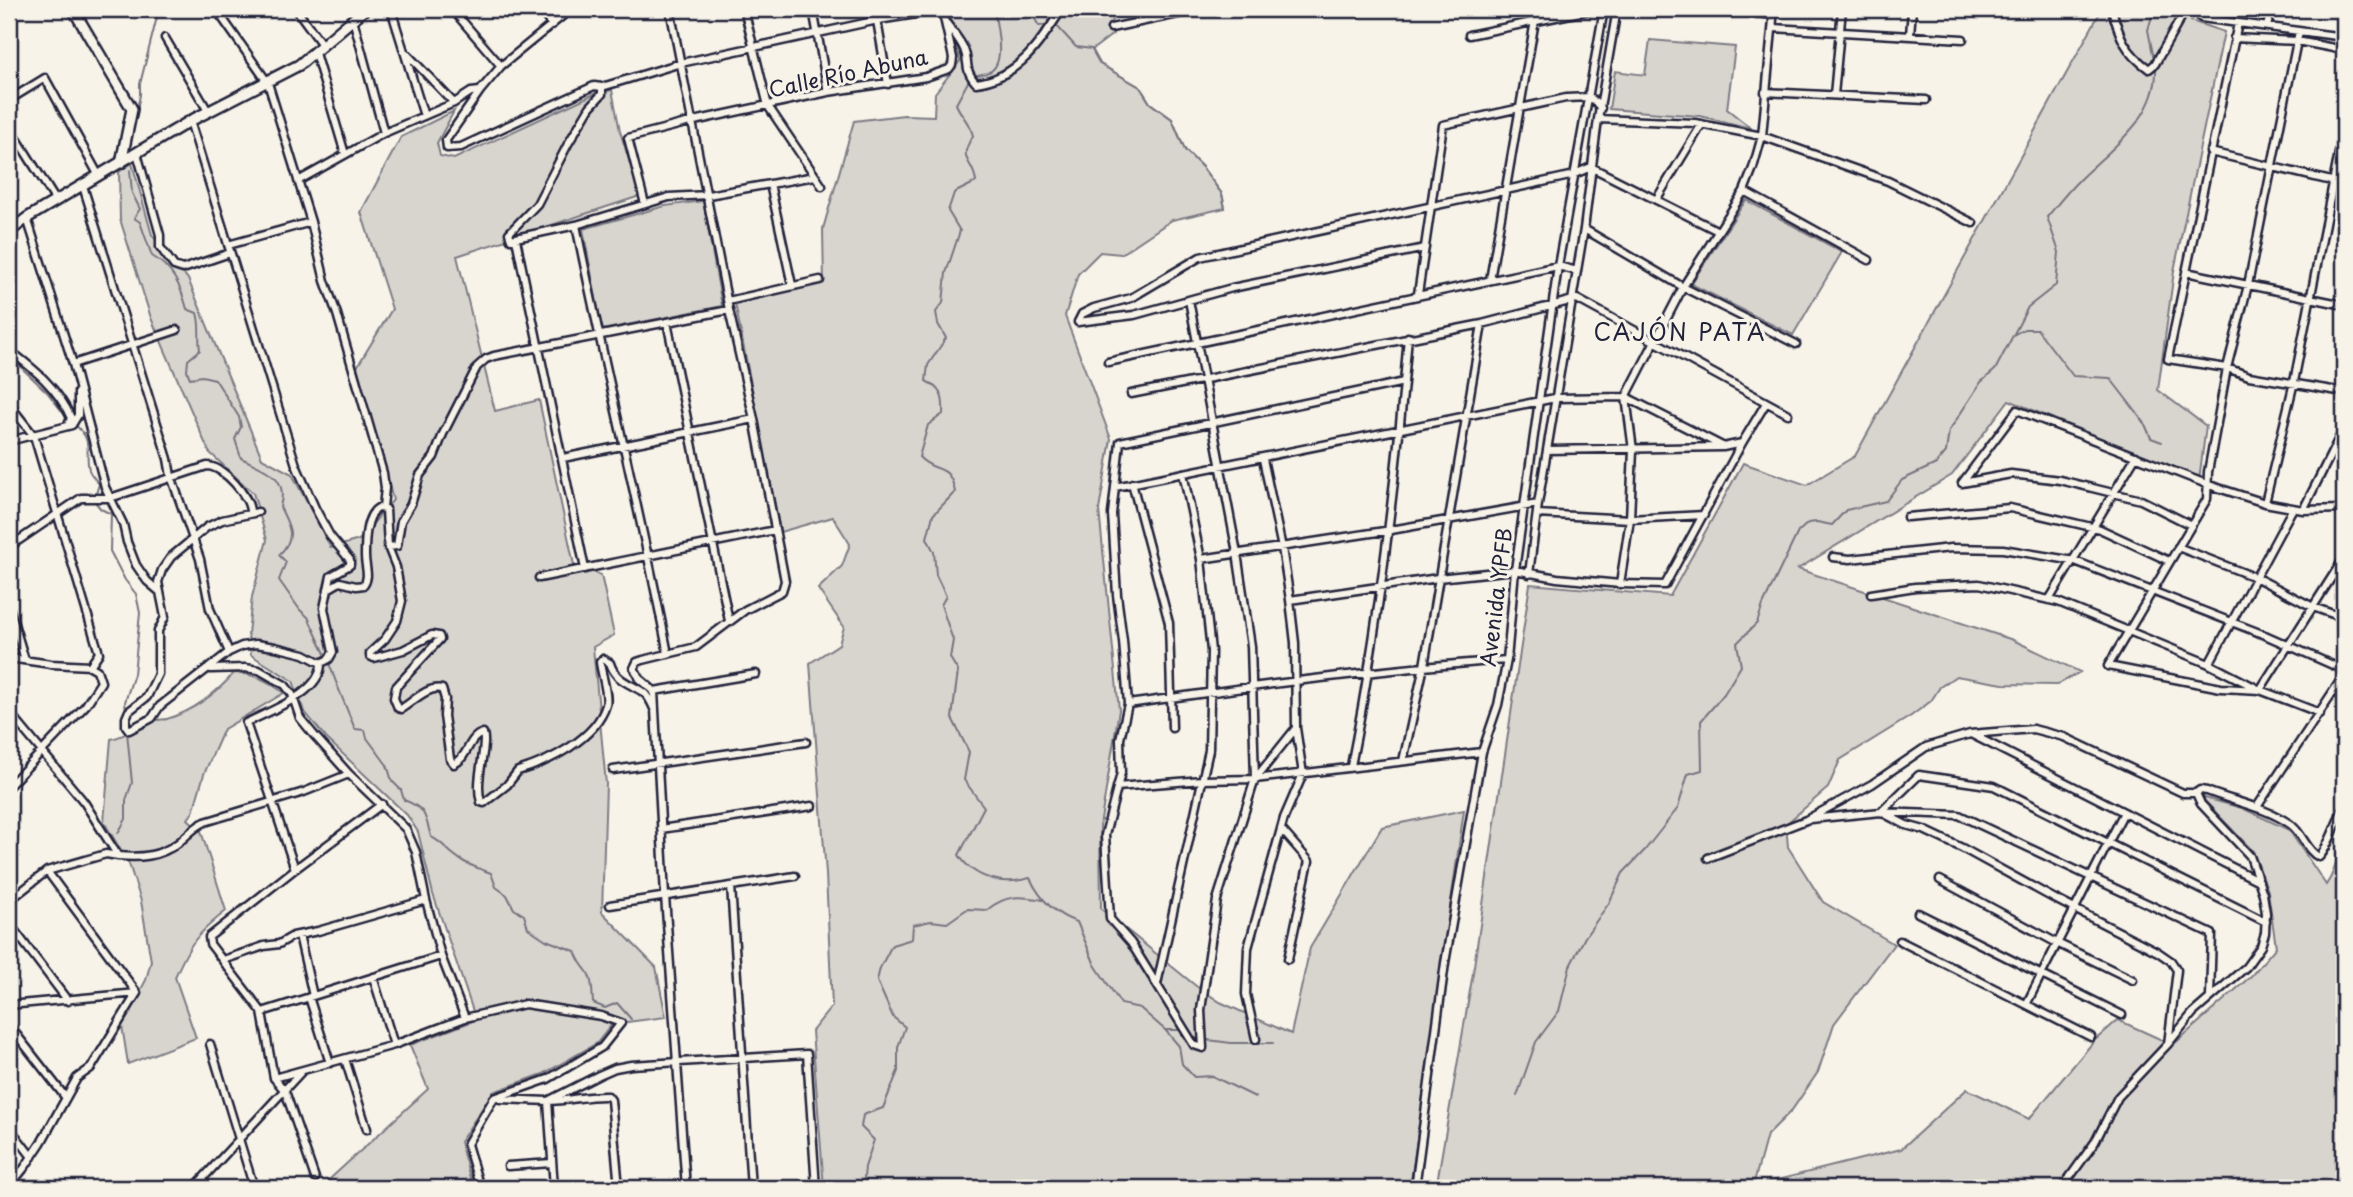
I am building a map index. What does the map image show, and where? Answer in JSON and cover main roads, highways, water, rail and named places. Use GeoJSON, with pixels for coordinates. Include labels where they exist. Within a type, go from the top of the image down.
{"type":"FeatureCollection","features":[{"type":"Feature","properties":{"kind":"waterway"},"geometry":{"type":"LineString","coordinates":[[129,147],[140,84],[159,9]]}},
{"type":"Feature","properties":{"kind":"waterway"},"geometry":{"type":"LineString","coordinates":[[973,77],[989,72],[998,61],[999,44],[994,9]]}},
{"type":"Feature","properties":{"kind":"waterway"},"geometry":{"type":"LineString","coordinates":[[1012,9],[1032,14],[1039,26],[1047,25]]}},
{"type":"Feature","properties":{"kind":"waterway"},"geometry":{"type":"LineString","coordinates":[[2154,9],[2148,30],[2154,59]]}},
{"type":"Feature","properties":{"kind":"waterway"},"geometry":{"type":"LineString","coordinates":[[1056,25],[1076,47],[1092,49],[1100,64],[1140,87],[1150,103],[1172,119],[1185,150],[1222,194],[1225,208]]}},
{"type":"Feature","properties":{"kind":"waterway"},"geometry":{"type":"LineString","coordinates":[[1517,1096],[1536,1042],[1559,1011],[1570,966],[1585,937],[1609,903],[1623,873],[1678,808],[1688,774],[1702,770],[1701,721],[1724,694],[1741,666],[1737,643],[1757,623],[1798,532],[1808,523],[1832,525],[1846,510],[1886,501],[1902,480],[1936,464],[1946,452],[1949,431],[1981,382],[1995,370],[2028,307],[2056,285],[2059,252],[2047,217],[2141,117],[2155,86],[2156,68]]}},
{"type":"Feature","properties":{"kind":"waterway"},"geometry":{"type":"LineString","coordinates":[[969,80],[956,104],[972,132],[966,156],[976,182],[954,193],[948,211],[960,231],[946,273],[943,303],[936,312],[938,324],[946,338],[928,365],[926,381],[941,394],[943,414],[928,425],[919,457],[945,472],[955,492],[933,515],[927,538],[934,552],[936,575],[946,596],[941,605],[953,640],[950,658],[958,671],[952,718],[969,752],[964,780],[984,807],[959,855],[973,870],[990,879],[1010,881],[1030,878],[1049,905],[1077,922],[1095,965],[1121,1004],[1140,1008],[1165,1030],[1183,1030]]}},
{"type":"Feature","properties":{"kind":"waterway"},"geometry":{"type":"LineString","coordinates":[[130,170],[132,193],[140,209],[134,218],[140,222],[152,256],[165,266],[175,279],[187,309],[197,313],[200,350],[188,360],[187,371],[190,378],[202,376],[215,379],[239,417],[241,427],[235,439],[241,458],[266,470],[278,481],[282,496],[280,507],[290,532],[288,542],[279,555],[286,562],[279,580],[308,617],[327,658]]}},
{"type":"Feature","properties":{"kind":"waterway"},"geometry":{"type":"LineString","coordinates":[[2015,334],[2024,329],[2037,329],[2073,376],[2110,378],[2144,422],[2151,438],[2162,442]]}},
{"type":"Feature","properties":{"kind":"waterway"},"geometry":{"type":"LineString","coordinates":[[9,356],[47,392],[67,418]]}},
{"type":"Feature","properties":{"kind":"waterway"},"geometry":{"type":"LineString","coordinates":[[74,424],[87,441],[89,470],[99,484],[95,497]]}},
{"type":"Feature","properties":{"kind":"waterway"},"geometry":{"type":"LineString","coordinates":[[95,502],[111,514],[110,551],[125,580],[136,594],[140,613],[134,674],[125,702],[126,712]]}},
{"type":"Feature","properties":{"kind":"waterway"},"geometry":{"type":"LineString","coordinates":[[329,663],[355,729],[365,730],[367,738],[387,765],[392,781],[401,790],[404,800],[424,814],[431,837],[462,861],[491,873],[496,887],[507,895],[514,909],[524,915],[528,928],[546,940],[575,951],[590,978],[593,1003],[605,1008],[617,1003],[631,1019]]}},
{"type":"Feature","properties":{"kind":"waterway"},"geometry":{"type":"LineString","coordinates":[[118,833],[126,819],[126,800],[132,783],[127,732]]}},
{"type":"Feature","properties":{"kind":"waterway"},"geometry":{"type":"LineString","coordinates":[[863,1188],[865,1167],[874,1140],[861,1127],[863,1115],[883,1108],[898,1071],[898,1047],[905,1027],[893,1017],[877,981],[880,968],[892,945],[912,939],[913,925],[931,921],[947,923],[967,909],[987,910],[1007,899],[1021,897],[1043,900]]}},
{"type":"Feature","properties":{"kind":"waterway"},"geometry":{"type":"LineString","coordinates":[[1166,1031],[1179,1046],[1182,1064],[1194,1077],[1212,1076],[1255,1097]]}},
{"type":"Feature","properties":{"kind":"waterway"},"geometry":{"type":"LineString","coordinates":[[1193,1038],[1231,1043],[1273,1043]]}},
{"type":"Feature","properties":{"kind":"district","name":"CAJÓN PATA"},"geometry":{"type":"Point","coordinates":[1680,331]}}]}
